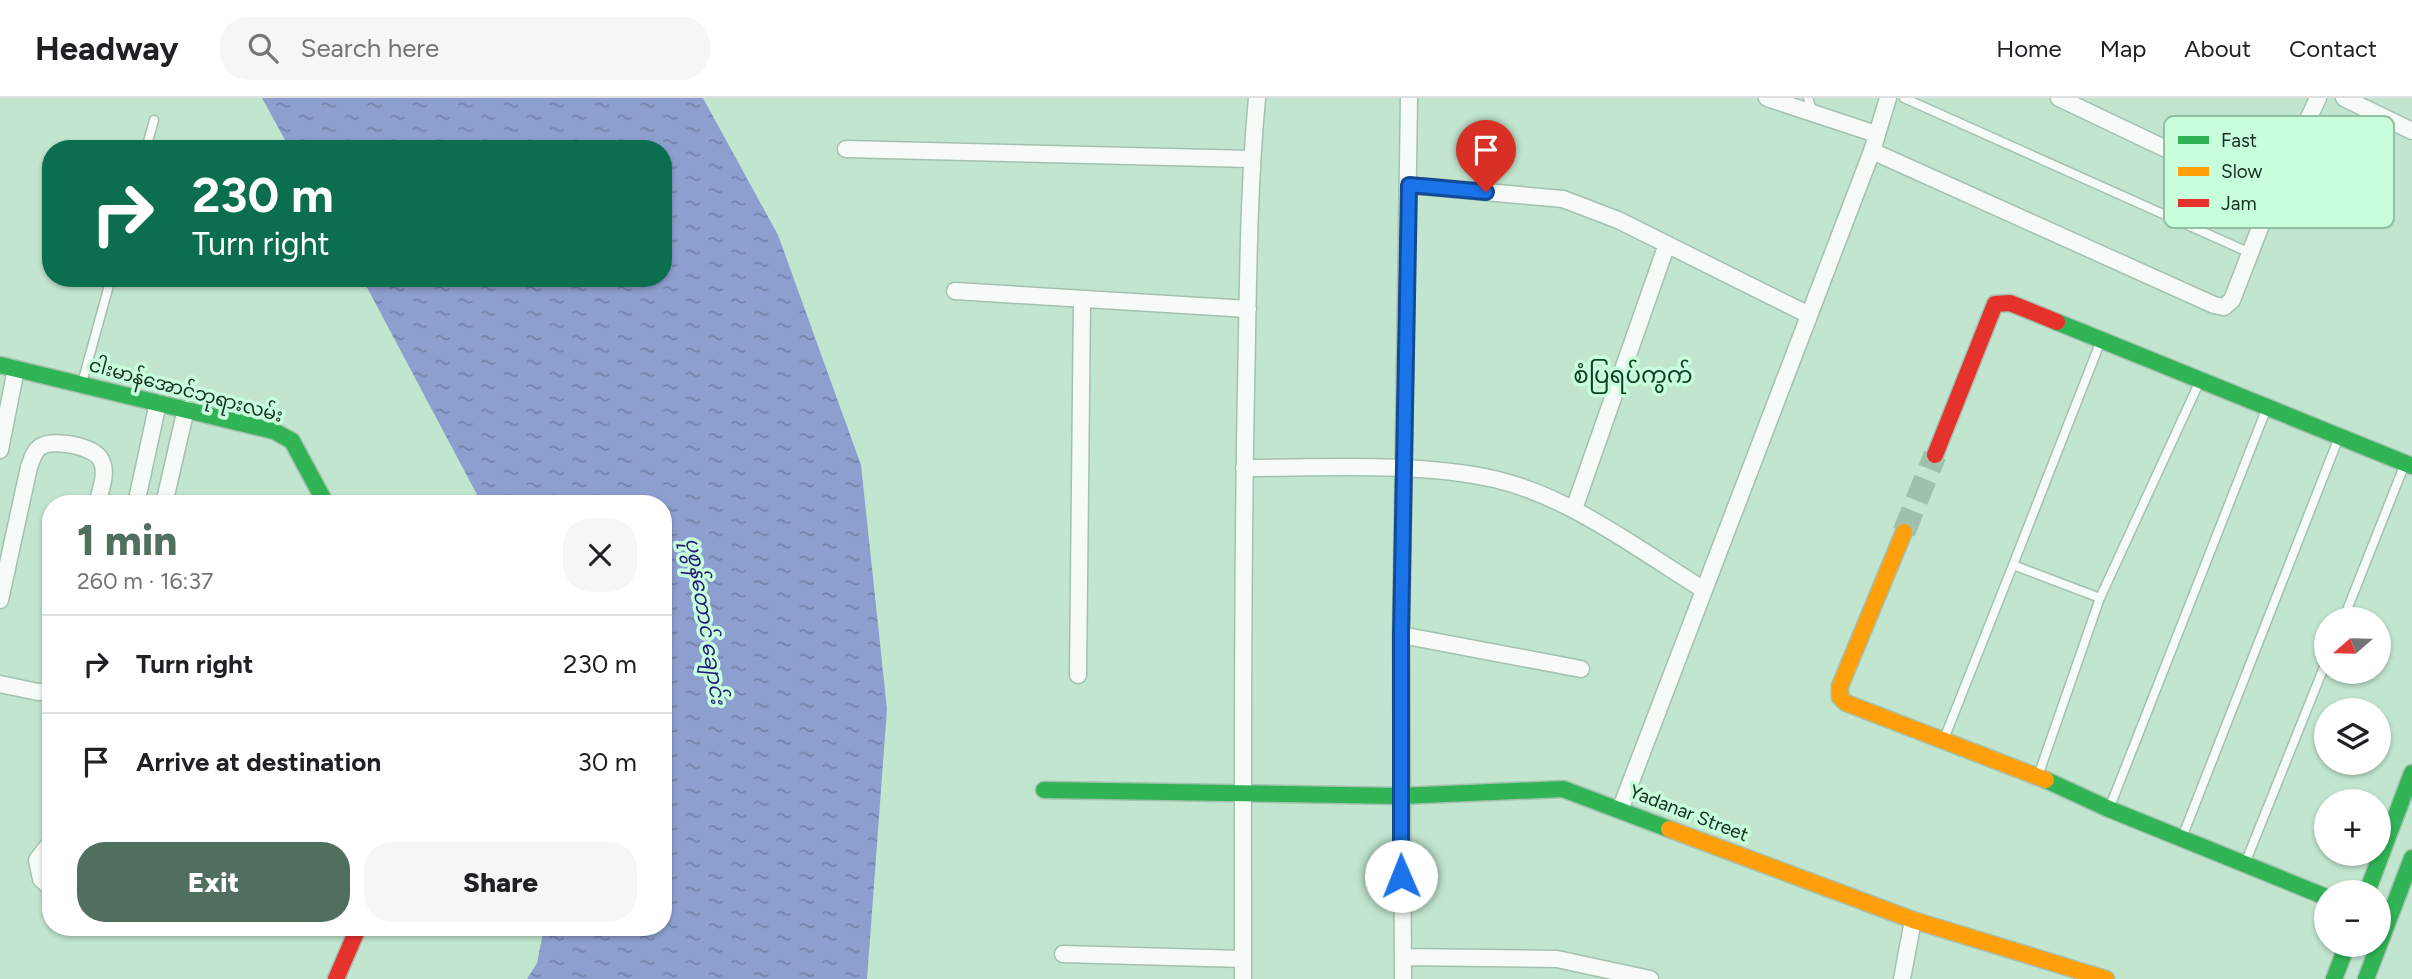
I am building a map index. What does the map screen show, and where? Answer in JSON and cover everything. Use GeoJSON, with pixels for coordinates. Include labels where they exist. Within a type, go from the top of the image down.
{"type":"FeatureCollection","features":[{"type":"Feature","properties":{"kind":"street"},"geometry":{"type":"LineString","coordinates":[[1243,979],[1240,794],[1244,468],[1251,159],[1257,98]]}},
{"type":"Feature","properties":{"kind":"street"},"geometry":{"type":"LineString","coordinates":[[1403,979],[1401,635],[1409,98]]}},
{"type":"Feature","properties":{"kind":"street"},"geometry":{"type":"LineString","coordinates":[[1767,98],[1811,105],[1876,134]]}},
{"type":"Feature","properties":{"kind":"street"},"geometry":{"type":"LineString","coordinates":[[1620,810],[1872,151],[1888,98]]}},
{"type":"Feature","properties":{"kind":"street"},"geometry":{"type":"LineString","coordinates":[[2059,98],[2164,148]]}},
{"type":"Feature","properties":{"kind":"street"},"geometry":{"type":"LineString","coordinates":[[2310,116],[2318,98]]}},
{"type":"Feature","properties":{"kind":"street"},"geometry":{"type":"LineString","coordinates":[[2344,98],[2381,116]]}},
{"type":"Feature","properties":{"kind":"street"},"geometry":{"type":"LineString","coordinates":[[2394,122],[2412,131]]}},
{"type":"Feature","properties":{"kind":"street"},"geometry":{"type":"LineString","coordinates":[[846,149],[1251,159]]}},
{"type":"Feature","properties":{"kind":"street"},"geometry":{"type":"LineString","coordinates":[[1872,151],[2214,305],[2224,307],[2232,300],[2260,228]]}},
{"type":"Feature","properties":{"kind":"street"},"geometry":{"type":"LineString","coordinates":[[1409,185],[1563,199],[1667,244],[1809,315]]}},
{"type":"Feature","properties":{"kind":"street"},"geometry":{"type":"LineString","coordinates":[[1574,509],[1667,244]]}},
{"type":"Feature","properties":{"kind":"street"},"geometry":{"type":"LineString","coordinates":[[954,291],[1248,309]]}},
{"type":"Feature","properties":{"kind":"street"},"geometry":{"type":"LineString","coordinates":[[1078,675],[1082,299]]}},
{"type":"Feature","properties":{"kind":"street"},"geometry":{"type":"LineString","coordinates":[[1935,455],[1996,304],[2010,303],[2409,465]]}},
{"type":"Feature","properties":{"kind":"street","name":"ငါးမာန်အောင်ဘုရားလမ်း"},"geometry":{"type":"LineString","coordinates":[[0,365],[274,431],[292,441],[321,495]]}},
{"type":"Feature","properties":{"kind":"street"},"geometry":{"type":"LineString","coordinates":[[0,450],[16,369]]}},
{"type":"Feature","properties":{"kind":"street"},"geometry":{"type":"LineString","coordinates":[[138,495],[158,402]]}},
{"type":"Feature","properties":{"kind":"street"},"geometry":{"type":"LineString","coordinates":[[165,495],[186,409]]}},
{"type":"Feature","properties":{"kind":"street"},"geometry":{"type":"LineString","coordinates":[[0,600],[29,467],[38,449],[58,444],[94,452],[101,460],[104,470],[99,495]]}},
{"type":"Feature","properties":{"kind":"street"},"geometry":{"type":"LineString","coordinates":[[1244,468],[1404,469],[1494,479],[1574,509],[1704,590]]}},
{"type":"Feature","properties":{"kind":"street"},"geometry":{"type":"LineString","coordinates":[[1904,532],[1840,686],[1840,697],[1846,703],[2038,776],[2109,810],[2314,892]]}},
{"type":"Feature","properties":{"kind":"street"},"geometry":{"type":"LineString","coordinates":[[1401,635],[1581,668]]}},
{"type":"Feature","properties":{"kind":"street"},"geometry":{"type":"LineString","coordinates":[[0,684],[42,691]]}},
{"type":"Feature","properties":{"kind":"street"},"geometry":{"type":"LineString","coordinates":[[2372,880],[2412,773]]}},
{"type":"Feature","properties":{"kind":"street","name":"Yadanar Street"},"geometry":{"type":"LineString","coordinates":[[1044,790],[1400,796],[1563,789],[2056,971],[2106,979]]}},
{"type":"Feature","properties":{"kind":"street"},"geometry":{"type":"LineString","coordinates":[[42,854],[37,860],[42,880]]}},
{"type":"Feature","properties":{"kind":"street"},"geometry":{"type":"LineString","coordinates":[[2366,979],[2412,858]]}},
{"type":"Feature","properties":{"kind":"street"},"geometry":{"type":"LineString","coordinates":[[1902,979],[1913,920]]}},
{"type":"Feature","properties":{"kind":"street"},"geometry":{"type":"LineString","coordinates":[[336,979],[355,936]]}},
{"type":"Feature","properties":{"kind":"street"},"geometry":{"type":"LineString","coordinates":[[1063,954],[1243,959]]}},
{"type":"Feature","properties":{"kind":"street"},"geometry":{"type":"LineString","coordinates":[[1403,957],[1557,959],[1650,979]]}},
{"type":"Feature","properties":{"kind":"street"},"geometry":{"type":"LineString","coordinates":[[2334,979],[2342,957]]}},
{"type":"Feature","properties":{"kind":"lane"},"geometry":{"type":"LineString","coordinates":[[1904,98],[2164,214]]}},
{"type":"Feature","properties":{"kind":"lane"},"geometry":{"type":"LineString","coordinates":[[149,140],[154,121]]}},
{"type":"Feature","properties":{"kind":"lane"},"geometry":{"type":"LineString","coordinates":[[2194,228],[2250,253]]}},
{"type":"Feature","properties":{"kind":"lane"},"geometry":{"type":"LineString","coordinates":[[82,383],[109,287]]}},
{"type":"Feature","properties":{"kind":"lane"},"geometry":{"type":"LineString","coordinates":[[1943,742],[2101,340]]}},
{"type":"Feature","properties":{"kind":"lane"},"geometry":{"type":"LineString","coordinates":[[2038,776],[2100,598],[2200,381]]}},
{"type":"Feature","properties":{"kind":"lane"},"geometry":{"type":"LineString","coordinates":[[2109,810],[2267,408]]}},
{"type":"Feature","properties":{"kind":"lane"},"geometry":{"type":"LineString","coordinates":[[2181,839],[2339,437]]}},
{"type":"Feature","properties":{"kind":"lane"},"geometry":{"type":"LineString","coordinates":[[2349,607],[2409,465]]}},
{"type":"Feature","properties":{"kind":"lane"},"geometry":{"type":"LineString","coordinates":[[2012,565],[2100,598]]}},
{"type":"Feature","properties":{"kind":"lane"},"geometry":{"type":"LineString","coordinates":[[2245,864],[2317,684]]}},
{"type":"Feature","properties":{"kind":"water","name":"ပုစွန်တောင် ချောင်း"},"geometry":{"type":"Polygon","coordinates":[[[262,98],[703,98],[778,235],[861,465],[887,709],[867,979],[527,979],[537,963],[542,936],[672,936],[672,495],[477,495],[367,287],[672,287],[672,140],[285,140],[262,98]]]}},
{"type":"Feature","properties":{"kind":"tunnel"},"geometry":{"type":"LineString","coordinates":[[1904,532],[1935,455]]}},
{"type":"Feature","properties":{"kind":"traffic: fast"},"geometry":{"type":"LineString","coordinates":[[2057,322],[2412,466]]}},
{"type":"Feature","properties":{"kind":"traffic: fast"},"geometry":{"type":"LineString","coordinates":[[0,365],[274,431],[292,441],[321,495]]}},
{"type":"Feature","properties":{"kind":"traffic: fast"},"geometry":{"type":"LineString","coordinates":[[2372,880],[2412,773]]}},
{"type":"Feature","properties":{"kind":"traffic: fast"},"geometry":{"type":"LineString","coordinates":[[2046,780],[2109,809],[2314,892]]}},
{"type":"Feature","properties":{"kind":"traffic: fast"},"geometry":{"type":"LineString","coordinates":[[1044,790],[1400,796],[1563,789],[1669,829]]}},
{"type":"Feature","properties":{"kind":"traffic: fast"},"geometry":{"type":"LineString","coordinates":[[2366,979],[2412,858]]}},
{"type":"Feature","properties":{"kind":"traffic: fast"},"geometry":{"type":"LineString","coordinates":[[2334,979],[2342,957]]}},
{"type":"Feature","properties":{"kind":"traffic: slow"},"geometry":{"type":"LineString","coordinates":[[1904,532],[1840,686],[1840,697],[1846,703],[2046,780]]}},
{"type":"Feature","properties":{"kind":"traffic: slow"},"geometry":{"type":"LineString","coordinates":[[1669,829],[1913,920],[2106,979]]}},
{"type":"Feature","properties":{"kind":"traffic: jam"},"geometry":{"type":"LineString","coordinates":[[1935,455],[1995,304],[2010,303],[2057,322]]}},
{"type":"Feature","properties":{"kind":"traffic: jam"},"geometry":{"type":"LineString","coordinates":[[336,979],[355,936]]}},
{"type":"Feature","properties":{"kind":"district","name":"စံပြရပ်ကွက်"},"geometry":{"type":"Point","coordinates":[1633,375]}},
{"type":"Feature","properties":{"kind":"route"},"geometry":{"type":"LineString","coordinates":[[1401,876],[1401,635],[1409,185],[1486,192]]}}]}
